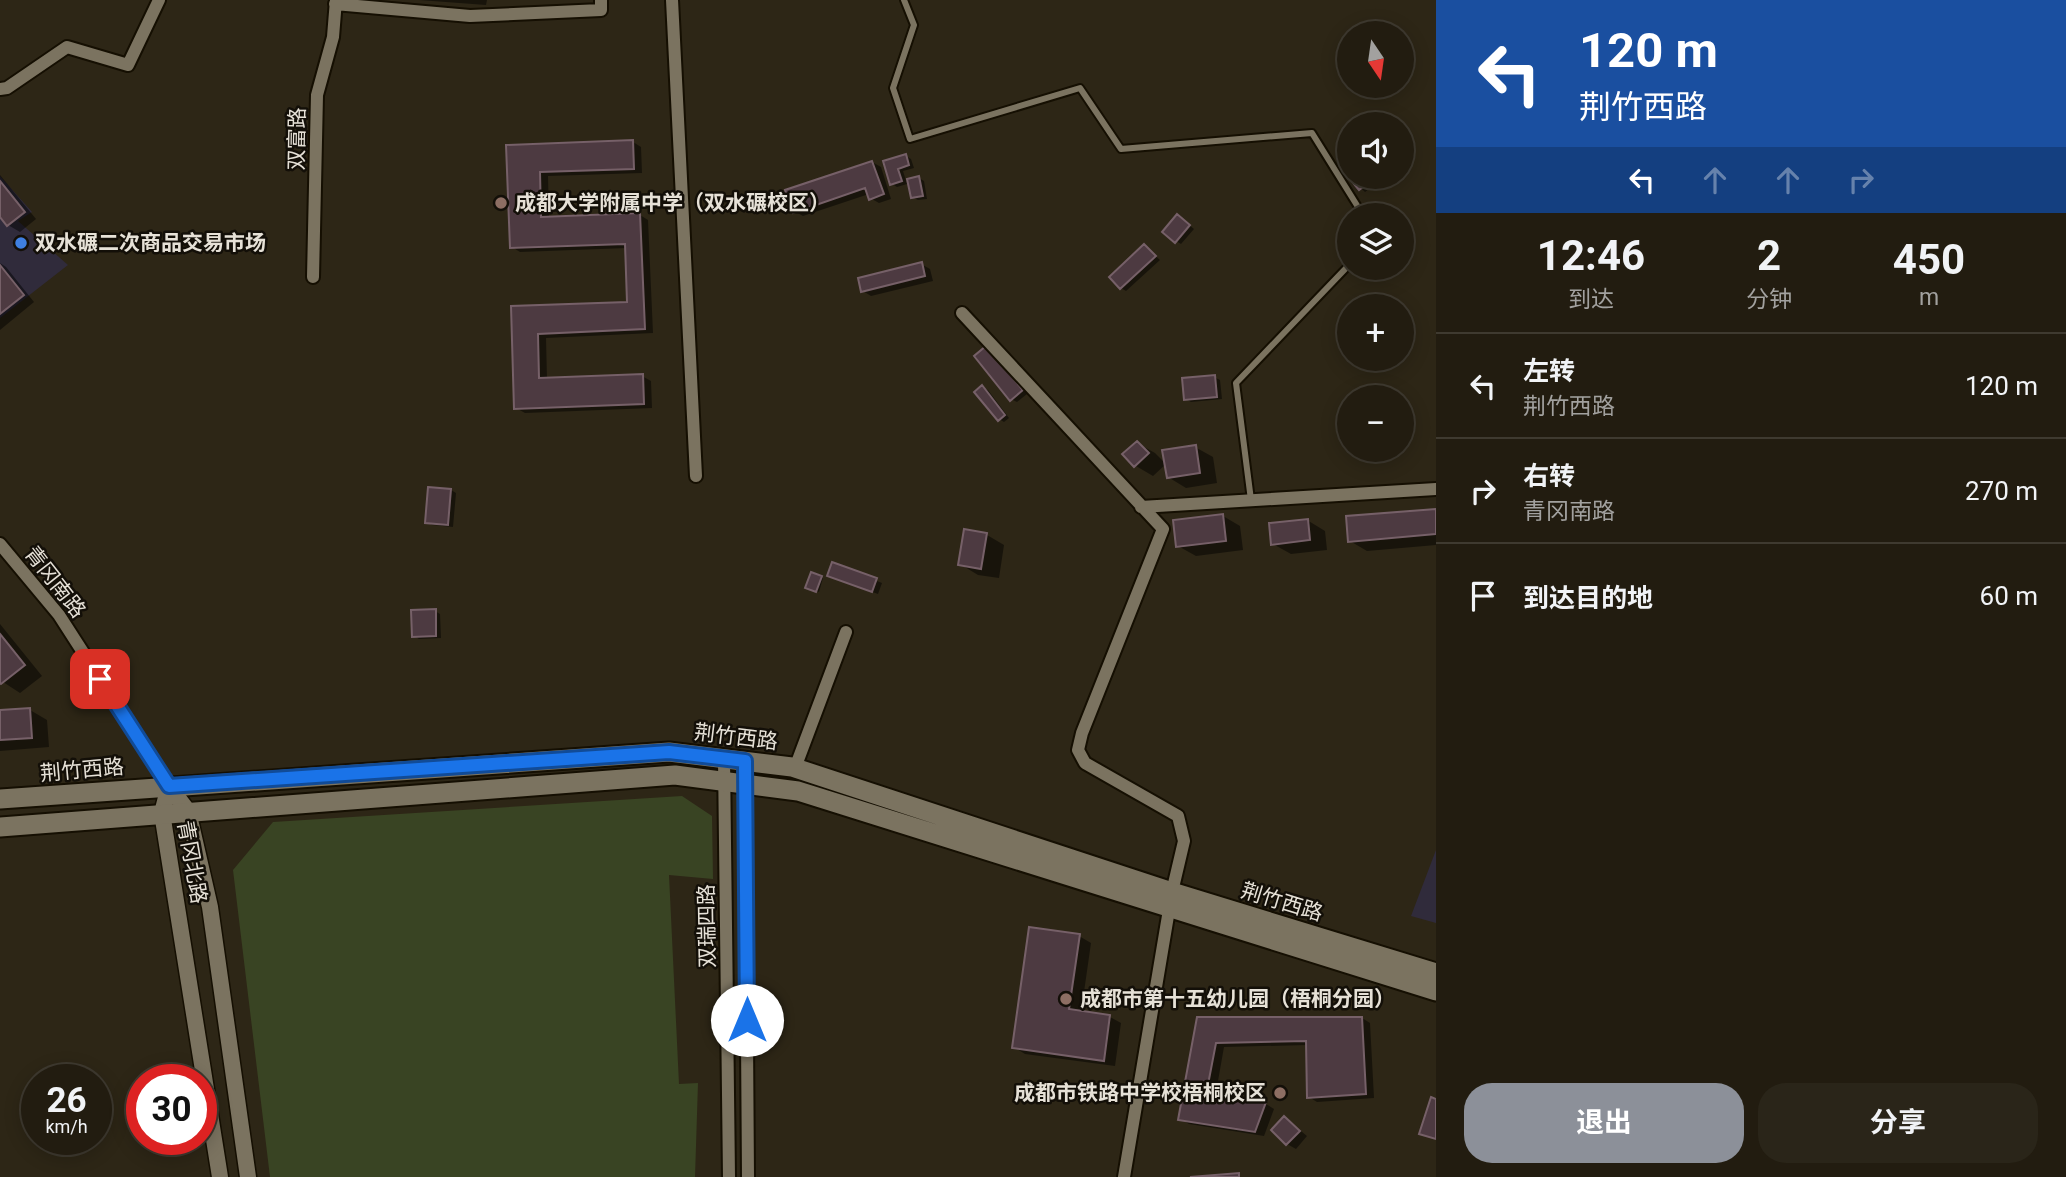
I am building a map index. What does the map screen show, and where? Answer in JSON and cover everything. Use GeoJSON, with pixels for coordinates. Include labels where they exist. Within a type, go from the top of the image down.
{"type":"FeatureCollection","features":[{"type":"Feature","properties":{"kind":"main road","name":"荆竹西路"},"geometry":{"type":"LineString","coordinates":[[0,799],[669,752],[745,761],[794,768],[1436,991]]}},
{"type":"Feature","properties":{"kind":"main road","name":"荆竹西路"},"geometry":{"type":"LineString","coordinates":[[0,827],[675,775],[798,791],[1170,900],[1436,973]]}},
{"type":"Feature","properties":{"kind":"street"},"geometry":{"type":"LineString","coordinates":[[0,89],[7,88],[67,47],[128,65],[159,0]]}},
{"type":"Feature","properties":{"kind":"street"},"geometry":{"type":"LineString","coordinates":[[672,0],[696,476]]}},
{"type":"Feature","properties":{"kind":"street","name":"双富路"},"geometry":{"type":"LineString","coordinates":[[313,276],[317,95],[333,37],[335,2],[470,16],[601,5]]}},
{"type":"Feature","properties":{"kind":"street"},"geometry":{"type":"LineString","coordinates":[[962,313],[1163,529],[1082,733],[1078,750],[1085,763],[1178,816],[1184,841],[1170,900],[1124,1177]]}},
{"type":"Feature","properties":{"kind":"street"},"geometry":{"type":"LineString","coordinates":[[1141,507],[1436,489]]}},
{"type":"Feature","properties":{"kind":"street","name":"青冈南路"},"geometry":{"type":"LineString","coordinates":[[0,544],[58,615],[169,786]]}},
{"type":"Feature","properties":{"kind":"street"},"geometry":{"type":"LineString","coordinates":[[794,768],[846,632]]}},
{"type":"Feature","properties":{"kind":"street","name":"双瑞四路"},"geometry":{"type":"LineString","coordinates":[[724,759],[729,1177]]}},
{"type":"Feature","properties":{"kind":"street","name":"双瑞四路"},"geometry":{"type":"LineString","coordinates":[[745,761],[748,1177]]}},
{"type":"Feature","properties":{"kind":"street","name":"青冈北路"},"geometry":{"type":"LineString","coordinates":[[169,786],[188,811],[210,907],[248,1177]]}},
{"type":"Feature","properties":{"kind":"street","name":"青冈北路"},"geometry":{"type":"LineString","coordinates":[[169,786],[162,813],[220,1177]]}},
{"type":"Feature","properties":{"kind":"lane"},"geometry":{"type":"LineString","coordinates":[[904,0],[914,25],[893,88],[910,139],[1080,88],[1121,149],[1312,133],[1356,203]]}},
{"type":"Feature","properties":{"kind":"lane"},"geometry":{"type":"LineString","coordinates":[[1251,500],[1236,383],[1337,278]]}},
{"type":"Feature","properties":{"kind":"shaded area","name":"双水碾二次商品交易市场"},"geometry":{"type":"Polygon","coordinates":[[[0,176],[32,212],[18,221],[68,265],[0,318],[0,176]]]}},
{"type":"Feature","properties":{"kind":"shaded area"},"geometry":{"type":"Polygon","coordinates":[[[1436,850],[1436,923],[1411,916],[1436,850]]]}},
{"type":"Feature","properties":{"kind":"green space"},"geometry":{"type":"Polygon","coordinates":[[[682,796],[712,816],[713,879],[669,875],[679,1084],[698,1083],[695,1177],[270,1177],[233,870],[273,822],[682,796]]]}},
{"type":"Feature","properties":{"kind":"building"},"geometry":{"type":"Polygon","coordinates":[[[633,140],[634,169],[540,172],[541,217],[640,213],[645,329],[538,334],[539,378],[643,374],[644,404],[514,409],[511,306],[627,302],[625,244],[510,248],[506,145],[633,140]]]}},
{"type":"Feature","properties":{"kind":"building"},"geometry":{"type":"Polygon","coordinates":[[[906,154],[909,165],[898,169],[902,181],[890,185],[883,161],[906,154]]]}},
{"type":"Feature","properties":{"kind":"building"},"geometry":{"type":"Polygon","coordinates":[[[872,161],[884,194],[869,200],[865,188],[793,213],[785,190],[872,161]]]}},
{"type":"Feature","properties":{"kind":"building"},"geometry":{"type":"Polygon","coordinates":[[[919,176],[923,196],[911,198],[907,179],[919,176]]]}},
{"type":"Feature","properties":{"kind":"building"},"geometry":{"type":"Polygon","coordinates":[[[0,181],[25,212],[7,226],[0,217],[0,181]]]}},
{"type":"Feature","properties":{"kind":"building"},"geometry":{"type":"Polygon","coordinates":[[[1177,214],[1190,225],[1175,243],[1162,232],[1177,214]]]}},
{"type":"Feature","properties":{"kind":"building"},"geometry":{"type":"Polygon","coordinates":[[[1144,244],[1156,256],[1120,289],[1109,277],[1144,244]]]}},
{"type":"Feature","properties":{"kind":"building"},"geometry":{"type":"Polygon","coordinates":[[[922,262],[925,276],[861,292],[858,278],[922,262]]]}},
{"type":"Feature","properties":{"kind":"building"},"geometry":{"type":"Polygon","coordinates":[[[0,265],[24,295],[0,314],[0,265]]]}},
{"type":"Feature","properties":{"kind":"building"},"geometry":{"type":"Polygon","coordinates":[[[986,346],[1023,390],[1010,401],[974,356],[986,346]]]}},
{"type":"Feature","properties":{"kind":"building"},"geometry":{"type":"Polygon","coordinates":[[[1215,375],[1217,397],[1184,400],[1182,378],[1215,375]]]}},
{"type":"Feature","properties":{"kind":"building"},"geometry":{"type":"Polygon","coordinates":[[[982,385],[1005,415],[998,421],[974,392],[982,385]]]}},
{"type":"Feature","properties":{"kind":"building"},"geometry":{"type":"Polygon","coordinates":[[[1137,441],[1149,453],[1134,467],[1122,454],[1137,441]]]}},
{"type":"Feature","properties":{"kind":"building"},"geometry":{"type":"Polygon","coordinates":[[[1196,445],[1200,473],[1167,478],[1162,450],[1196,445]]]}},
{"type":"Feature","properties":{"kind":"building"},"geometry":{"type":"Polygon","coordinates":[[[428,487],[451,489],[448,525],[425,523],[428,487]]]}},
{"type":"Feature","properties":{"kind":"building"},"geometry":{"type":"Polygon","coordinates":[[[1436,509],[1436,534],[1348,542],[1346,516],[1436,509]]]}},
{"type":"Feature","properties":{"kind":"building"},"geometry":{"type":"Polygon","coordinates":[[[1223,514],[1226,541],[1176,547],[1173,520],[1223,514]]]}},
{"type":"Feature","properties":{"kind":"building"},"geometry":{"type":"Polygon","coordinates":[[[1308,519],[1310,540],[1271,545],[1269,523],[1308,519]]]}},
{"type":"Feature","properties":{"kind":"building"},"geometry":{"type":"Polygon","coordinates":[[[964,529],[987,533],[981,569],[958,565],[964,529]]]}},
{"type":"Feature","properties":{"kind":"building"},"geometry":{"type":"Polygon","coordinates":[[[832,562],[877,578],[872,592],[827,576],[832,562]]]}},
{"type":"Feature","properties":{"kind":"building"},"geometry":{"type":"Polygon","coordinates":[[[811,572],[822,576],[816,592],[805,588],[811,572]]]}},
{"type":"Feature","properties":{"kind":"building"},"geometry":{"type":"Polygon","coordinates":[[[436,609],[436,636],[412,637],[411,610],[436,609]]]}},
{"type":"Feature","properties":{"kind":"building"},"geometry":{"type":"Polygon","coordinates":[[[0,634],[25,665],[1,684],[0,683],[0,634]]]}},
{"type":"Feature","properties":{"kind":"building"},"geometry":{"type":"Polygon","coordinates":[[[30,708],[32,738],[0,740],[0,710],[30,708]]]}},
{"type":"Feature","properties":{"kind":"building"},"geometry":{"type":"Polygon","coordinates":[[[1029,927],[1080,934],[1069,1009],[1110,1015],[1104,1061],[1012,1048],[1029,927]]]}},
{"type":"Feature","properties":{"kind":"building"},"geometry":{"type":"Polygon","coordinates":[[[1197,1017],[1362,1017],[1366,1094],[1307,1098],[1306,1041],[1216,1043],[1206,1095],[1266,1102],[1255,1132],[1178,1120],[1197,1017]]]}},
{"type":"Feature","properties":{"kind":"building"},"geometry":{"type":"Polygon","coordinates":[[[1431,1097],[1436,1099],[1436,1139],[1419,1134],[1431,1097]]]}},
{"type":"Feature","properties":{"kind":"building"},"geometry":{"type":"Polygon","coordinates":[[[1284,1116],[1300,1131],[1286,1145],[1271,1130],[1284,1116]]]}},
{"type":"Feature","properties":{"kind":"building"},"geometry":{"type":"Polygon","coordinates":[[[1239,1173],[1239,1177],[1190,1177],[1239,1173]]]}},
{"type":"Feature","properties":{"kind":"place","name":"成都大学附属中学（双水碾校区）"},"geometry":{"type":"Point","coordinates":[501,203]}},
{"type":"Feature","properties":{"kind":"place","name":"双水碾二次商品交易市场"},"geometry":{"type":"Point","coordinates":[21,243]}},
{"type":"Feature","properties":{"kind":"place","name":"成都市第十五幼儿园（梧桐分园）"},"geometry":{"type":"Point","coordinates":[1066,999]}},
{"type":"Feature","properties":{"kind":"place","name":"成都市铁路中学校梧桐校区"},"geometry":{"type":"Point","coordinates":[1280,1093]}},
{"type":"Feature","properties":{"kind":"route"},"geometry":{"type":"LineString","coordinates":[[100,679],[169,786],[669,752],[745,761],[747,1020]]}}]}
